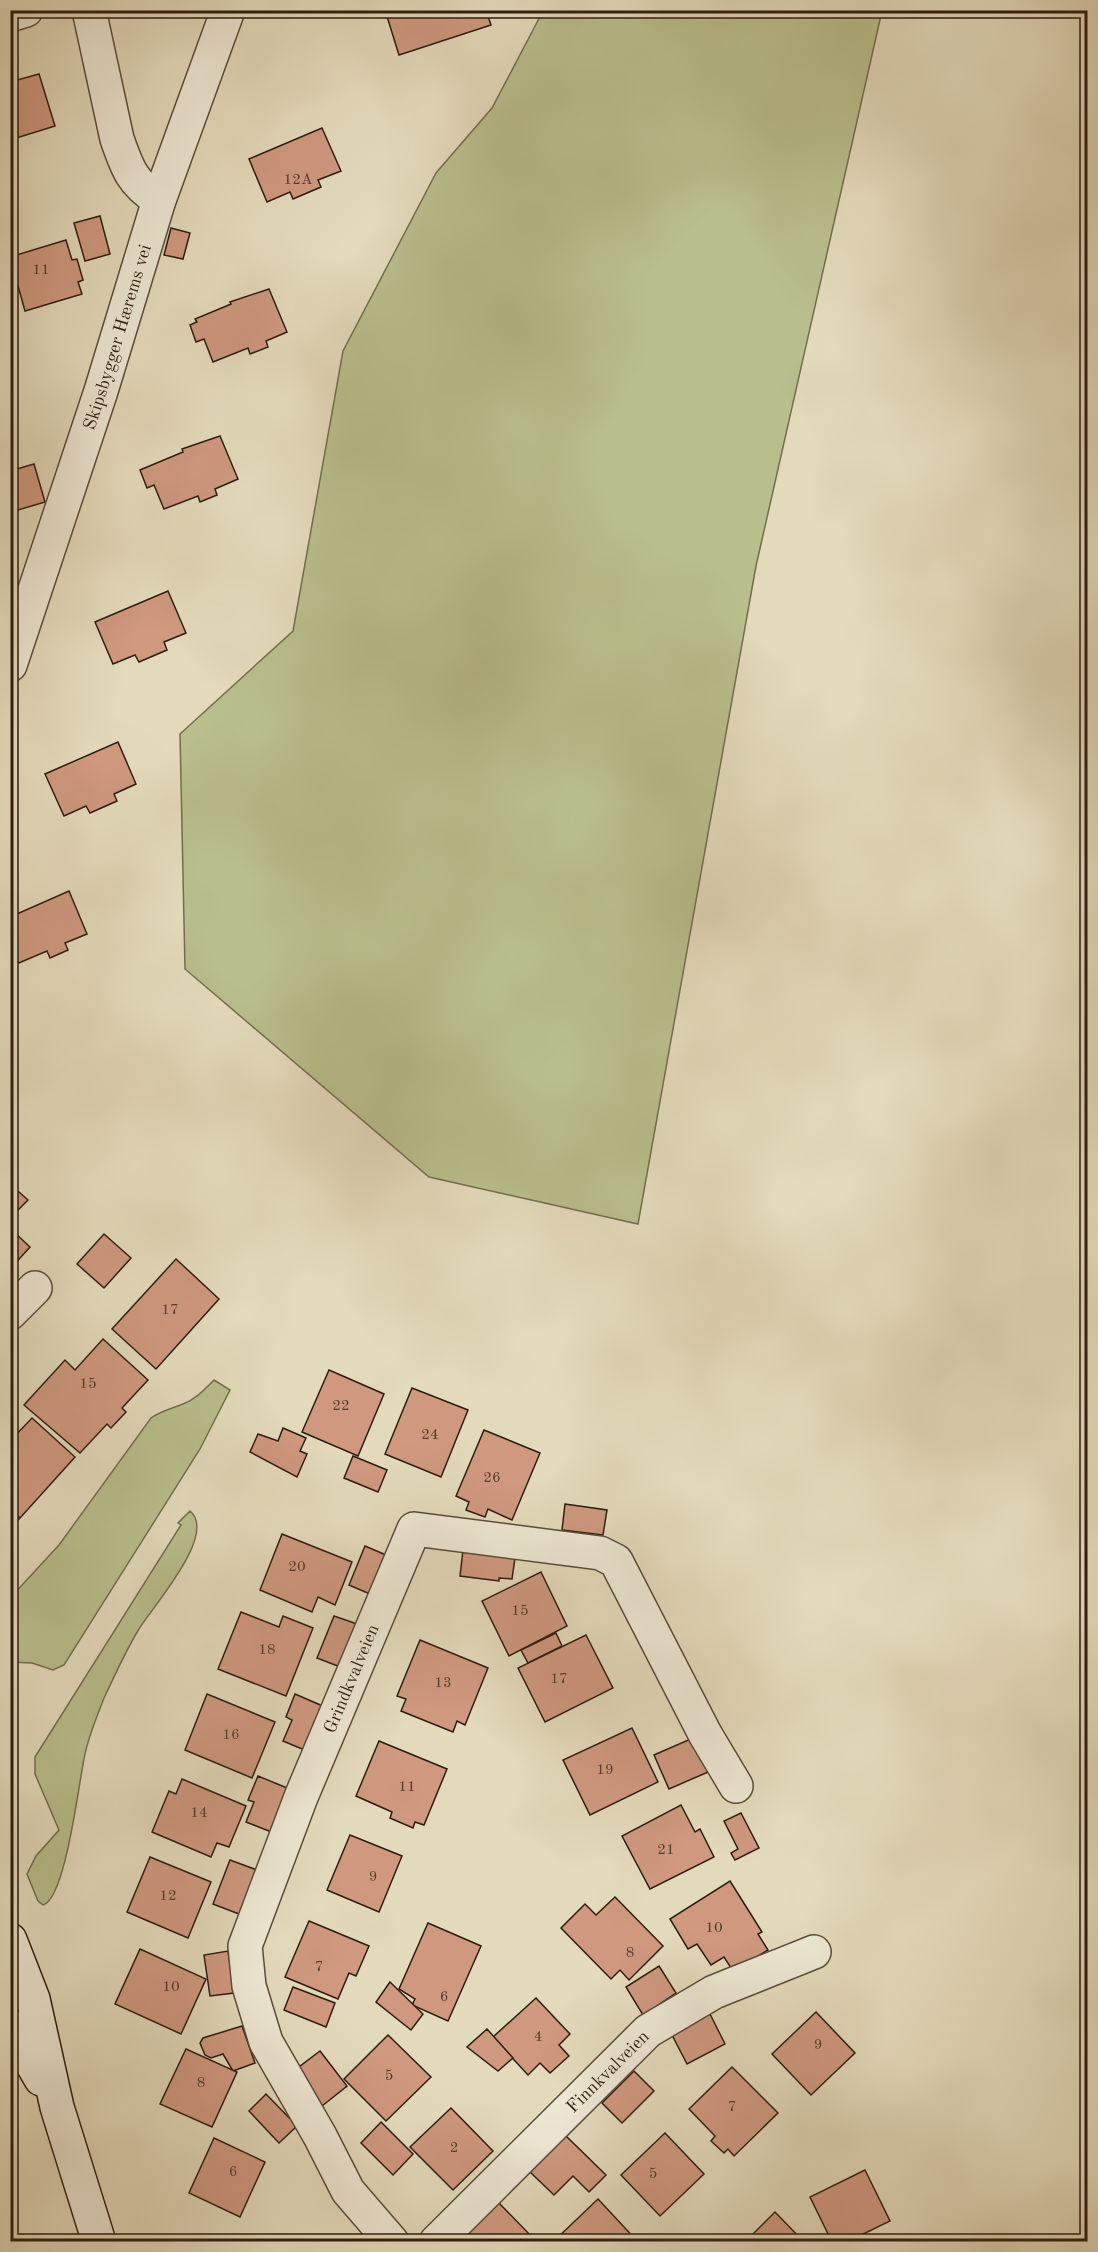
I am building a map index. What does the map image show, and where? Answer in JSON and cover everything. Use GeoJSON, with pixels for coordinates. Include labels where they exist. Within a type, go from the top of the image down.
{"type":"FeatureCollection","features":[{"type":"Feature","properties":{"kind":"street"},"geometry":{"type":"LineString","coordinates":[[10,15],[26,10]]}},
{"type":"Feature","properties":{"kind":"street"},"geometry":{"type":"LineString","coordinates":[[89,10],[117,139],[124,159],[133,179],[159,200]]}},
{"type":"Feature","properties":{"kind":"street","name":"Skipsbygger Hærems vei"},"geometry":{"type":"LineString","coordinates":[[10,665],[101,391],[159,200],[228,10]]}},
{"type":"Feature","properties":{"kind":"street"},"geometry":{"type":"LineString","coordinates":[[10,1313],[35,1288]]}},
{"type":"Feature","properties":{"kind":"street","name":"Grindkvalveien"},"geometry":{"type":"LineString","coordinates":[[392,2241],[348,2191],[320,2136],[266,2042],[249,1986],[244,1946],[297,1807],[414,1529],[600,1553],[616,1562],[705,1734],[736,1786]]}},
{"type":"Feature","properties":{"kind":"street"},"geometry":{"type":"LineString","coordinates":[[10,1940],[33,1999],[57,2107],[99,2241]]}},
{"type":"Feature","properties":{"kind":"street","name":"Finnkvalveien"},"geometry":{"type":"LineString","coordinates":[[436,2241],[648,2031],[714,1992],[814,1952]]}},
{"type":"Feature","properties":{"kind":"street"},"geometry":{"type":"LineString","coordinates":[[10,2026],[57,2107]]}},
{"type":"Feature","properties":{"kind":"green space"},"geometry":{"type":"Polygon","coordinates":[[[543,11],[882,11],[756,566],[638,1224],[429,1177],[185,969],[180,734],[293,631],[343,351],[436,173],[492,108],[543,11]]]}},
{"type":"Feature","properties":{"kind":"green space"},"geometry":{"type":"Polygon","coordinates":[[[214,1380],[230,1390],[200,1449],[64,1665],[53,1670],[32,1663],[11,1662],[11,1597],[59,1545],[151,1418],[192,1400],[214,1380]]]}},
{"type":"Feature","properties":{"kind":"green space"},"geometry":{"type":"Polygon","coordinates":[[[190,1511],[196,1522],[196,1536],[190,1552],[169,1588],[134,1637],[96,1719],[85,1754],[65,1861],[51,1898],[43,1905],[38,1901],[27,1874],[36,1856],[59,1830],[35,1774],[35,1757],[181,1525],[178,1523],[190,1511]]]}},
{"type":"Feature","properties":{"kind":"building"},"geometry":{"type":"Polygon","coordinates":[[[385,10],[486,10],[491,25],[399,55],[385,10]]]}},
{"type":"Feature","properties":{"kind":"building"},"geometry":{"type":"Polygon","coordinates":[[[39,74],[55,126],[10,140],[10,82],[39,74]]]}},
{"type":"Feature","properties":{"kind":"building"},"geometry":{"type":"Polygon","coordinates":[[[322,128],[341,171],[318,180],[321,187],[293,199],[290,192],[267,202],[249,159],[322,128]]]}},
{"type":"Feature","properties":{"kind":"building"},"geometry":{"type":"Polygon","coordinates":[[[100,216],[110,254],[85,261],[74,223],[100,216]]]}},
{"type":"Feature","properties":{"kind":"building"},"geometry":{"type":"Polygon","coordinates":[[[171,228],[190,233],[183,259],[164,255],[171,228]]]}},
{"type":"Feature","properties":{"kind":"building"},"geometry":{"type":"Polygon","coordinates":[[[66,240],[72,260],[77,259],[83,280],[78,282],[82,294],[25,311],[10,257],[66,240]]]}},
{"type":"Feature","properties":{"kind":"building"},"geometry":{"type":"Polygon","coordinates":[[[269,289],[287,332],[266,341],[268,347],[250,354],[248,348],[213,362],[204,339],[196,342],[190,325],[197,322],[195,319],[231,304],[230,302],[269,289]]]}},
{"type":"Feature","properties":{"kind":"building"},"geometry":{"type":"Polygon","coordinates":[[[220,436],[238,479],[215,489],[217,495],[200,502],[198,496],[164,509],[154,485],[147,488],[140,470],[183,452],[182,449],[220,436]]]}},
{"type":"Feature","properties":{"kind":"building"},"geometry":{"type":"Polygon","coordinates":[[[34,464],[45,502],[18,510],[10,471],[34,464]]]}},
{"type":"Feature","properties":{"kind":"building"},"geometry":{"type":"Polygon","coordinates":[[[168,591],[186,633],[164,642],[167,650],[139,662],[135,655],[113,664],[95,622],[168,591]]]}},
{"type":"Feature","properties":{"kind":"building"},"geometry":{"type":"Polygon","coordinates":[[[118,742],[136,784],[114,794],[117,801],[90,813],[86,806],[64,816],[45,774],[118,742]]]}},
{"type":"Feature","properties":{"kind":"building"},"geometry":{"type":"Polygon","coordinates":[[[69,891],[87,934],[65,943],[68,950],[50,958],[47,951],[14,965],[10,958],[10,917],[69,891]]]}},
{"type":"Feature","properties":{"kind":"building"},"geometry":{"type":"Polygon","coordinates":[[[10,1184],[28,1200],[10,1218],[10,1184]]]}},
{"type":"Feature","properties":{"kind":"building"},"geometry":{"type":"Polygon","coordinates":[[[15,1233],[30,1247],[10,1269],[10,1238],[15,1233]]]}},
{"type":"Feature","properties":{"kind":"building"},"geometry":{"type":"Polygon","coordinates":[[[104,1234],[131,1258],[104,1288],[77,1264],[104,1234]]]}},
{"type":"Feature","properties":{"kind":"building"},"geometry":{"type":"Polygon","coordinates":[[[176,1259],[219,1299],[156,1369],[112,1329],[176,1259]]]}},
{"type":"Feature","properties":{"kind":"building"},"geometry":{"type":"Polygon","coordinates":[[[103,1339],[148,1380],[122,1408],[126,1412],[111,1428],[107,1424],[80,1453],[24,1405],[65,1360],[75,1370],[103,1339]]]}},
{"type":"Feature","properties":{"kind":"building"},"geometry":{"type":"Polygon","coordinates":[[[329,1370],[384,1394],[358,1456],[302,1432],[329,1370]]]}},
{"type":"Feature","properties":{"kind":"building"},"geometry":{"type":"Polygon","coordinates":[[[412,1388],[468,1410],[441,1477],[385,1454],[412,1388]]]}},
{"type":"Feature","properties":{"kind":"building"},"geometry":{"type":"Polygon","coordinates":[[[32,1418],[75,1457],[20,1518],[10,1509],[10,1441],[32,1418]]]}},
{"type":"Feature","properties":{"kind":"building"},"geometry":{"type":"Polygon","coordinates":[[[283,1428],[306,1438],[300,1451],[307,1454],[297,1477],[250,1452],[258,1434],[278,1441],[283,1428]]]}},
{"type":"Feature","properties":{"kind":"building"},"geometry":{"type":"Polygon","coordinates":[[[484,1430],[540,1453],[512,1520],[488,1509],[485,1517],[466,1510],[469,1502],[456,1496],[484,1430]]]}},
{"type":"Feature","properties":{"kind":"building"},"geometry":{"type":"Polygon","coordinates":[[[353,1456],[387,1470],[378,1492],[344,1478],[353,1456]]]}},
{"type":"Feature","properties":{"kind":"building"},"geometry":{"type":"Polygon","coordinates":[[[565,1504],[607,1510],[603,1535],[562,1530],[565,1504]]]}},
{"type":"Feature","properties":{"kind":"building"},"geometry":{"type":"Polygon","coordinates":[[[10,1511],[19,1519],[10,1528],[10,1511]]]}},
{"type":"Feature","properties":{"kind":"building"},"geometry":{"type":"Polygon","coordinates":[[[282,1534],[352,1562],[335,1605],[318,1597],[312,1612],[260,1590],[282,1534]]]}},
{"type":"Feature","properties":{"kind":"building"},"geometry":{"type":"Polygon","coordinates":[[[365,1546],[386,1555],[370,1594],[349,1585],[365,1546]]]}},
{"type":"Feature","properties":{"kind":"building"},"geometry":{"type":"Polygon","coordinates":[[[463,1550],[515,1558],[512,1579],[499,1578],[499,1581],[460,1576],[463,1550]]]}},
{"type":"Feature","properties":{"kind":"building"},"geometry":{"type":"Polygon","coordinates":[[[541,1572],[567,1626],[509,1656],[482,1601],[541,1572]]]}},
{"type":"Feature","properties":{"kind":"building"},"geometry":{"type":"Polygon","coordinates":[[[241,1612],[279,1627],[283,1616],[313,1628],[286,1696],[218,1669],[241,1612]]]}},
{"type":"Feature","properties":{"kind":"building"},"geometry":{"type":"Polygon","coordinates":[[[334,1616],[360,1625],[343,1668],[317,1658],[334,1616]]]}},
{"type":"Feature","properties":{"kind":"building"},"geometry":{"type":"Polygon","coordinates":[[[556,1633],[562,1646],[528,1663],[521,1650],[556,1633]]]}},
{"type":"Feature","properties":{"kind":"building"},"geometry":{"type":"Polygon","coordinates":[[[586,1635],[613,1688],[545,1722],[518,1668],[586,1635]]]}},
{"type":"Feature","properties":{"kind":"building"},"geometry":{"type":"Polygon","coordinates":[[[420,1640],[488,1668],[465,1725],[457,1721],[453,1732],[401,1711],[406,1699],[397,1696],[420,1640]]]}},
{"type":"Feature","properties":{"kind":"building"},"geometry":{"type":"Polygon","coordinates":[[[207,1694],[275,1722],[252,1778],[185,1750],[207,1694]]]}},
{"type":"Feature","properties":{"kind":"building"},"geometry":{"type":"Polygon","coordinates":[[[295,1694],[325,1707],[307,1751],[283,1741],[292,1720],[286,1717],[295,1694]]]}},
{"type":"Feature","properties":{"kind":"building"},"geometry":{"type":"Polygon","coordinates":[[[632,1728],[658,1782],[590,1815],[563,1760],[632,1728]]]}},
{"type":"Feature","properties":{"kind":"building"},"geometry":{"type":"Polygon","coordinates":[[[693,1738],[708,1772],[669,1789],[654,1755],[693,1738]]]}},
{"type":"Feature","properties":{"kind":"building"},"geometry":{"type":"Polygon","coordinates":[[[379,1741],[447,1769],[424,1825],[415,1822],[413,1828],[390,1818],[392,1812],[356,1796],[379,1741]]]}},
{"type":"Feature","properties":{"kind":"building"},"geometry":{"type":"Polygon","coordinates":[[[258,1776],[292,1790],[274,1833],[246,1822],[254,1802],[248,1800],[258,1776]]]}},
{"type":"Feature","properties":{"kind":"building"},"geometry":{"type":"Polygon","coordinates":[[[182,1779],[246,1806],[229,1847],[217,1843],[211,1857],[152,1832],[169,1791],[176,1794],[182,1779]]]}},
{"type":"Feature","properties":{"kind":"building"},"geometry":{"type":"Polygon","coordinates":[[[681,1805],[695,1832],[700,1829],[714,1857],[650,1889],[622,1836],[681,1805]]]}},
{"type":"Feature","properties":{"kind":"building"},"geometry":{"type":"Polygon","coordinates":[[[741,1813],[759,1848],[735,1860],[731,1853],[738,1849],[724,1821],[741,1813]]]}},
{"type":"Feature","properties":{"kind":"building"},"geometry":{"type":"Polygon","coordinates":[[[350,1835],[402,1856],[379,1912],[327,1890],[350,1835]]]}},
{"type":"Feature","properties":{"kind":"building"},"geometry":{"type":"Polygon","coordinates":[[[150,1857],[211,1882],[188,1938],[127,1912],[150,1857]]]}},
{"type":"Feature","properties":{"kind":"building"},"geometry":{"type":"Polygon","coordinates":[[[230,1860],[257,1870],[239,1914],[213,1904],[230,1860]]]}},
{"type":"Feature","properties":{"kind":"building"},"geometry":{"type":"Polygon","coordinates":[[[730,1881],[762,1932],[758,1934],[768,1950],[733,1971],[724,1957],[711,1965],[697,1944],[688,1949],[670,1919],[730,1881]]]}},
{"type":"Feature","properties":{"kind":"building"},"geometry":{"type":"Polygon","coordinates":[[[615,1897],[663,1946],[629,1980],[620,1970],[611,1979],[561,1928],[585,1904],[596,1915],[615,1897]]]}},
{"type":"Feature","properties":{"kind":"building"},"geometry":{"type":"Polygon","coordinates":[[[309,1921],[369,1946],[356,1976],[349,1973],[338,1999],[285,1977],[309,1921]]]}},
{"type":"Feature","properties":{"kind":"building"},"geometry":{"type":"Polygon","coordinates":[[[428,1923],[481,1946],[448,2021],[412,2005],[415,1999],[399,1989],[428,1923]]]}},
{"type":"Feature","properties":{"kind":"building"},"geometry":{"type":"Polygon","coordinates":[[[140,1949],[206,1979],[181,2034],[115,2004],[140,1949]]]}},
{"type":"Feature","properties":{"kind":"building"},"geometry":{"type":"Polygon","coordinates":[[[228,1951],[234,1993],[210,1996],[204,1955],[228,1951]]]}},
{"type":"Feature","properties":{"kind":"building"},"geometry":{"type":"Polygon","coordinates":[[[659,1966],[676,1993],[643,2015],[626,1987],[659,1966]]]}},
{"type":"Feature","properties":{"kind":"building"},"geometry":{"type":"Polygon","coordinates":[[[390,1982],[423,2014],[411,2030],[376,2002],[390,1982]]]}},
{"type":"Feature","properties":{"kind":"building"},"geometry":{"type":"Polygon","coordinates":[[[293,1987],[335,2003],[326,2027],[284,2010],[293,1987]]]}},
{"type":"Feature","properties":{"kind":"building"},"geometry":{"type":"Polygon","coordinates":[[[536,1998],[570,2034],[559,2045],[569,2056],[550,2073],[540,2063],[528,2075],[493,2037],[536,1998]]]}},
{"type":"Feature","properties":{"kind":"building"},"geometry":{"type":"Polygon","coordinates":[[[816,2012],[855,2053],[811,2095],[772,2054],[816,2012]]]}},
{"type":"Feature","properties":{"kind":"building"},"geometry":{"type":"Polygon","coordinates":[[[710,2014],[725,2044],[687,2064],[671,2033],[710,2014]]]}},
{"type":"Feature","properties":{"kind":"building"},"geometry":{"type":"Polygon","coordinates":[[[242,2026],[255,2063],[233,2071],[223,2054],[211,2058],[205,2055],[200,2043],[203,2038],[242,2026]]]}},
{"type":"Feature","properties":{"kind":"building"},"geometry":{"type":"Polygon","coordinates":[[[487,2029],[513,2058],[498,2071],[467,2047],[487,2029]]]}},
{"type":"Feature","properties":{"kind":"building"},"geometry":{"type":"Polygon","coordinates":[[[388,2035],[431,2077],[386,2121],[344,2079],[388,2035]]]}},
{"type":"Feature","properties":{"kind":"building"},"geometry":{"type":"Polygon","coordinates":[[[186,2049],[237,2072],[212,2127],[160,2104],[186,2049]]]}},
{"type":"Feature","properties":{"kind":"building"},"geometry":{"type":"Polygon","coordinates":[[[320,2051],[347,2086],[322,2106],[295,2070],[320,2051]]]}},
{"type":"Feature","properties":{"kind":"building"},"geometry":{"type":"Polygon","coordinates":[[[732,2067],[778,2113],[734,2156],[728,2149],[724,2153],[711,2141],[715,2136],[689,2109],[732,2067]]]}},
{"type":"Feature","properties":{"kind":"building"},"geometry":{"type":"Polygon","coordinates":[[[634,2071],[654,2091],[622,2123],[602,2103],[634,2071]]]}},
{"type":"Feature","properties":{"kind":"building"},"geometry":{"type":"Polygon","coordinates":[[[266,2094],[297,2126],[279,2143],[249,2111],[266,2094]]]}},
{"type":"Feature","properties":{"kind":"building"},"geometry":{"type":"Polygon","coordinates":[[[451,2108],[493,2151],[453,2190],[410,2147],[451,2108]]]}},
{"type":"Feature","properties":{"kind":"building"},"geometry":{"type":"Polygon","coordinates":[[[381,2122],[413,2154],[393,2175],[361,2143],[381,2122]]]}},
{"type":"Feature","properties":{"kind":"building"},"geometry":{"type":"Polygon","coordinates":[[[665,2133],[704,2174],[660,2216],[621,2175],[665,2133]]]}},
{"type":"Feature","properties":{"kind":"building"},"geometry":{"type":"Polygon","coordinates":[[[565,2135],[606,2175],[589,2192],[573,2176],[554,2195],[530,2172],[565,2135]]]}},
{"type":"Feature","properties":{"kind":"building"},"geometry":{"type":"Polygon","coordinates":[[[214,2138],[265,2162],[240,2217],[189,2193],[214,2138]]]}},
{"type":"Feature","properties":{"kind":"building"},"geometry":{"type":"Polygon","coordinates":[[[865,2170],[890,2221],[847,2242],[832,2242],[810,2197],[865,2170]]]}},
{"type":"Feature","properties":{"kind":"building"},"geometry":{"type":"Polygon","coordinates":[[[598,2199],[638,2242],[554,2242],[554,2241],[598,2199]]]}},
{"type":"Feature","properties":{"kind":"building"},"geometry":{"type":"Polygon","coordinates":[[[499,2203],[533,2238],[530,2242],[475,2242],[467,2233],[499,2203]]]}},
{"type":"Feature","properties":{"kind":"building"},"geometry":{"type":"Polygon","coordinates":[[[775,2212],[804,2242],[745,2242],[775,2212]]]}}]}
